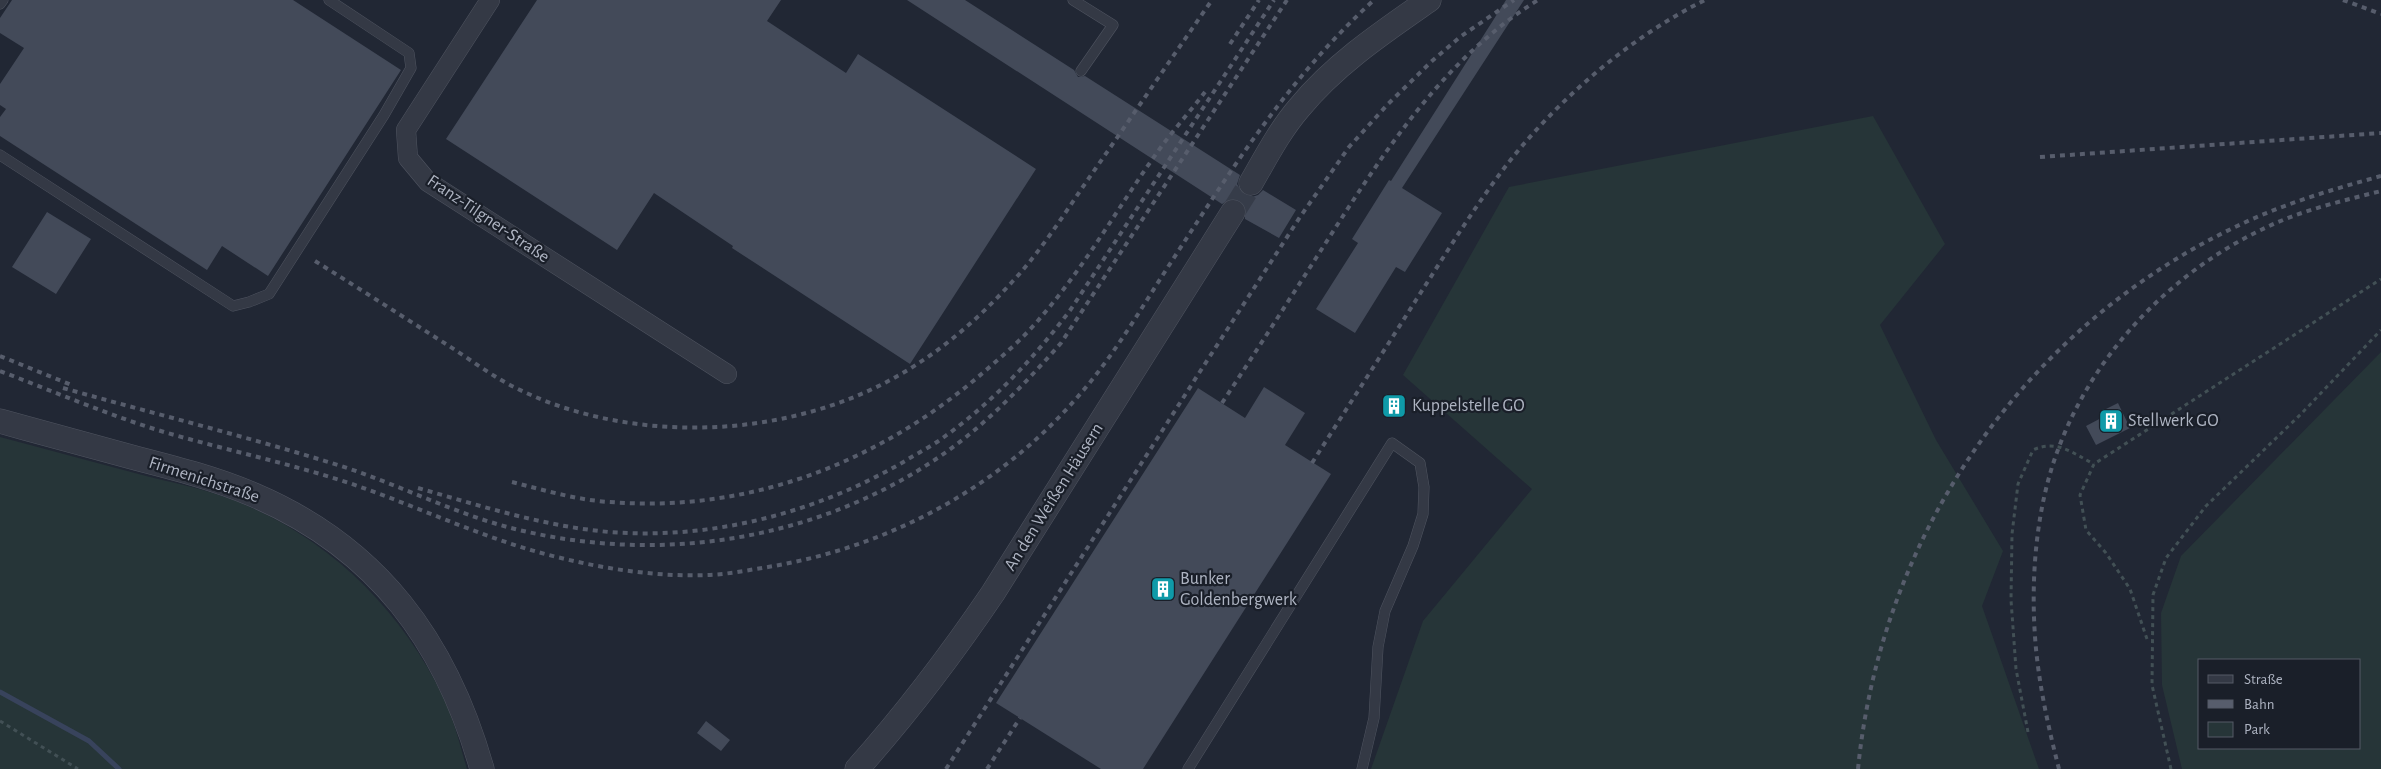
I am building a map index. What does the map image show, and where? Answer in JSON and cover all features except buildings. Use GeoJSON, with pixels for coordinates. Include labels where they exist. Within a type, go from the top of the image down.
{"type":"FeatureCollection","features":[{"type":"Feature","properties":{"kind":"street","name":"Franz-Tilgner-Straße"},"geometry":{"type":"LineString","coordinates":[[490,0],[406,130],[408,158],[428,182],[727,374]]}},
{"type":"Feature","properties":{"kind":"street"},"geometry":{"type":"LineString","coordinates":[[1251,182],[1278,136],[1311,94],[1349,58],[1429,0]]}},
{"type":"Feature","properties":{"kind":"street","name":"An den Weißen Häusern"},"geometry":{"type":"LineString","coordinates":[[858,769],[911,708],[953,652],[993,593],[1232,212]]}},
{"type":"Feature","properties":{"kind":"street","name":"Firmenichstraße"},"geometry":{"type":"LineString","coordinates":[[0,421],[224,483],[291,512],[338,543],[396,598],[436,653],[464,712],[482,769]]}},
{"type":"Feature","properties":{"kind":"lane"},"geometry":{"type":"LineString","coordinates":[[0,4],[2,0]]}},
{"type":"Feature","properties":{"kind":"lane"},"geometry":{"type":"LineString","coordinates":[[0,155],[233,306],[268,294],[384,115],[411,68],[409,53],[329,0]]}},
{"type":"Feature","properties":{"kind":"lane"},"geometry":{"type":"LineString","coordinates":[[1073,0],[1112,25],[1081,71]]}},
{"type":"Feature","properties":{"kind":"lane"},"geometry":{"type":"LineString","coordinates":[[1188,769],[1392,443],[1420,463],[1424,488],[1423,514],[1413,546],[1385,612],[1378,647],[1374,718],[1362,769]]}},
{"type":"Feature","properties":{"kind":"path"},"geometry":{"type":"LineString","coordinates":[[2147,639],[2130,589],[2106,553],[2086,530],[2080,495],[2094,464],[2381,279]]}},
{"type":"Feature","properties":{"kind":"path"},"geometry":{"type":"LineString","coordinates":[[2171,769],[2152,685],[2153,595],[2166,558],[2206,506],[2301,414],[2381,330]]}},
{"type":"Feature","properties":{"kind":"path"},"geometry":{"type":"LineString","coordinates":[[2028,732],[2016,669],[2011,600],[2012,534],[2018,484],[2033,450],[2045,444],[2059,446],[2094,464]]}},
{"type":"Feature","properties":{"kind":"path"},"geometry":{"type":"LineString","coordinates":[[0,721],[78,769]]}},
{"type":"Feature","properties":{"kind":"green space"},"geometry":{"type":"Polygon","coordinates":[[[1873,116],[1945,244],[1880,325],[1936,440],[2003,551],[1982,606],[2039,769],[1371,769],[1423,621],[1532,489],[1403,375],[1509,187],[1873,116]]]}},
{"type":"Feature","properties":{"kind":"green space"},"geometry":{"type":"Polygon","coordinates":[[[2381,352],[2381,769],[2182,769],[2162,685],[2161,613],[2181,556],[2381,352]]]}},
{"type":"Feature","properties":{"kind":"green space"},"geometry":{"type":"Polygon","coordinates":[[[0,437],[219,495],[255,509],[290,527],[322,549],[352,574],[379,601],[425,663],[447,706],[467,769],[0,769],[0,437]]]}},
{"type":"Feature","properties":{"kind":"waterway"},"geometry":{"type":"LineString","coordinates":[[0,692],[89,741],[119,769]]}},
{"type":"Feature","properties":{"kind":"tunnel"},"geometry":{"type":"LineString","coordinates":[[1233,212],[1251,183]]}},
{"type":"Feature","properties":{"kind":"railway"},"geometry":{"type":"LineString","coordinates":[[315,261],[499,379],[567,409],[621,422],[677,427],[732,426],[774,420],[814,411],[851,398],[886,382],[920,362],[952,339],[1012,282],[1056,227],[1212,0]]}},
{"type":"Feature","properties":{"kind":"railway"},"geometry":{"type":"LineString","coordinates":[[1230,44],[1259,0]]}},
{"type":"Feature","properties":{"kind":"railway"},"geometry":{"type":"LineString","coordinates":[[418,488],[536,520],[584,529],[609,532],[686,532],[762,519],[799,508],[836,495],[905,461],[939,440],[979,409],[1012,378],[1057,327],[1071,309],[1274,0]]}},
{"type":"Feature","properties":{"kind":"railway"},"geometry":{"type":"LineString","coordinates":[[63,388],[306,455],[341,466],[493,523],[569,539],[623,545],[677,544],[731,539],[784,527],[836,511],[886,489],[951,449],[1001,406],[1061,343],[1287,0]]}},
{"type":"Feature","properties":{"kind":"railway"},"geometry":{"type":"LineString","coordinates":[[0,371],[102,411],[164,432],[349,483],[507,542],[579,562],[654,574],[710,575],[732,573],[813,558],[857,545],[899,528],[940,508],[979,484],[1050,427],[1093,379],[1115,348],[1261,128],[1314,61],[1374,0]]}},
{"type":"Feature","properties":{"kind":"railway"},"geometry":{"type":"LineString","coordinates":[[946,769],[1300,217],[1349,147],[1388,104],[1432,61],[1460,37],[1514,0]]}},
{"type":"Feature","properties":{"kind":"railway"},"geometry":{"type":"LineString","coordinates":[[1222,403],[1370,175],[1418,110],[1444,79],[1473,50],[1504,24],[1538,0]]}},
{"type":"Feature","properties":{"kind":"railway"},"geometry":{"type":"LineString","coordinates":[[1312,463],[1448,249],[1493,183],[1525,142],[1571,95],[1622,52],[1649,32],[1705,0]]}},
{"type":"Feature","properties":{"kind":"railway"},"geometry":{"type":"LineString","coordinates":[[2343,0],[2381,14]]}},
{"type":"Feature","properties":{"kind":"railway"},"geometry":{"type":"LineString","coordinates":[[512,482],[572,497],[597,501],[661,503],[711,499],[759,490],[807,476],[852,458],[896,435],[938,408],[978,377],[1034,325],[1074,275],[1164,143],[1205,92]]}},
{"type":"Feature","properties":{"kind":"railway"},"geometry":{"type":"LineString","coordinates":[[2040,157],[2381,133]]}},
{"type":"Feature","properties":{"kind":"railway"},"geometry":{"type":"LineString","coordinates":[[1858,769],[1872,683],[1897,601],[1931,522],[1975,449],[2028,383],[2089,323],[2157,271],[2233,228],[2269,212],[2381,176]]}},
{"type":"Feature","properties":{"kind":"railway"},"geometry":{"type":"LineString","coordinates":[[2059,769],[2045,710],[2036,649],[2034,573],[2044,496],[2059,447],[2074,412],[2093,378],[2116,347],[2141,318],[2169,291],[2199,267],[2231,246],[2293,216],[2322,206],[2381,191]]}},
{"type":"Feature","properties":{"kind":"railway"},"geometry":{"type":"LineString","coordinates":[[0,356],[74,386]]}},
{"type":"Feature","properties":{"kind":"railway"},"geometry":{"type":"LineString","coordinates":[[987,769],[1020,718]]}},
{"type":"Feature","properties":{"kind":"place","name":"Kuppelstelle GO"},"geometry":{"type":"Point","coordinates":[1394,406]}},
{"type":"Feature","properties":{"kind":"place","name":"Stellwerk GO"},"geometry":{"type":"Point","coordinates":[2111,421]}},
{"type":"Feature","properties":{"kind":"place","name":"Bunker Goldenbergwerk"},"geometry":{"type":"Point","coordinates":[1163,589]}}]}
